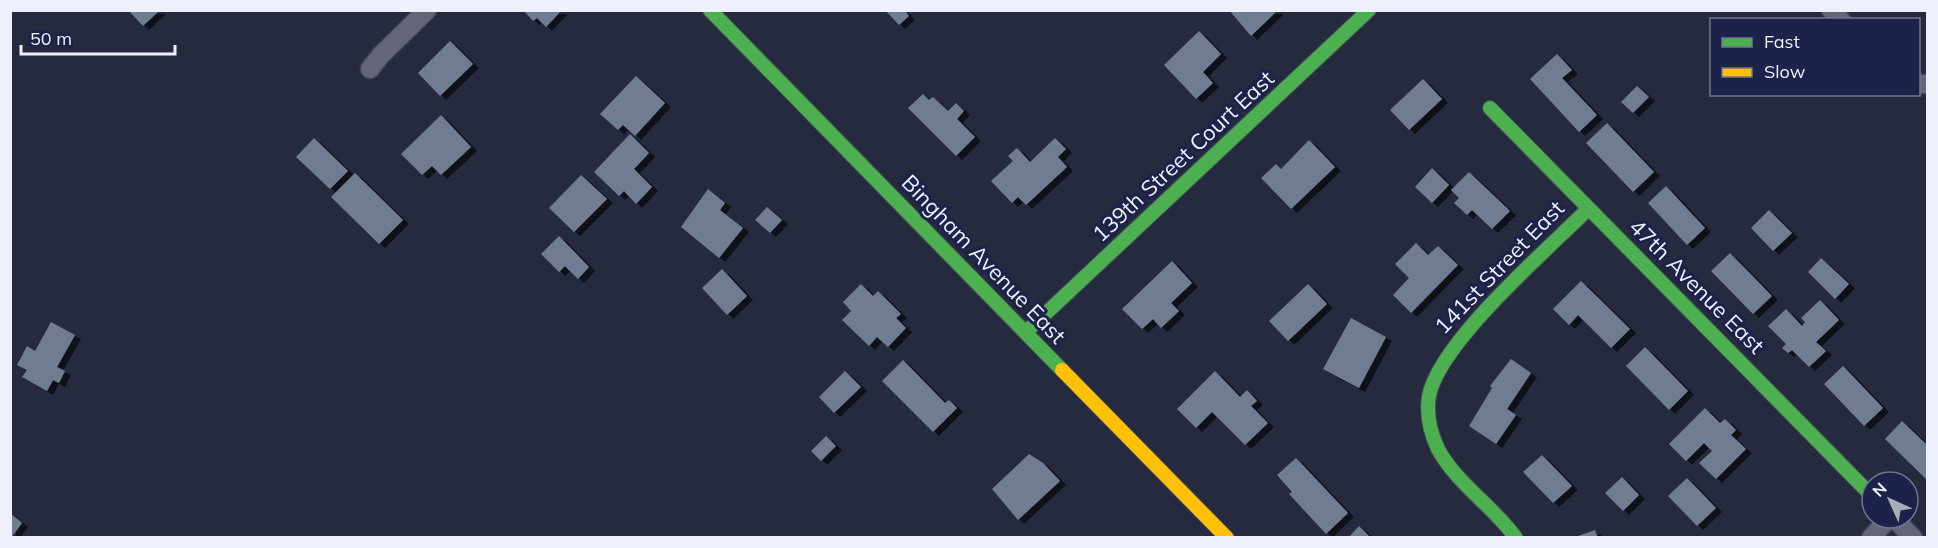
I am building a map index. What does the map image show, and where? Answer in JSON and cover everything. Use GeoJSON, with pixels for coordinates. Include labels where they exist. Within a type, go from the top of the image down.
{"type":"FeatureCollection","features":[{"type":"Feature","properties":{"kind":"street"},"geometry":{"type":"LineString","coordinates":[[370,69],[381,55],[427,10]]}},
{"type":"Feature","properties":{"kind":"street","name":"Bingham Avenue East"},"geometry":{"type":"LineString","coordinates":[[710,10],[1227,537]]}},
{"type":"Feature","properties":{"kind":"street","name":"139th Street Court East"},"geometry":{"type":"LineString","coordinates":[[1026,332],[1369,10]]}},
{"type":"Feature","properties":{"kind":"street","name":"47th Avenue East"},"geometry":{"type":"LineString","coordinates":[[1490,108],[1587,210],[1860,484]]}},
{"type":"Feature","properties":{"kind":"street","name":"141st Street East"},"geometry":{"type":"LineString","coordinates":[[1516,537],[1456,476],[1438,452],[1428,412],[1431,382],[1450,350],[1468,329],[1587,210]]}},
{"type":"Feature","properties":{"kind":"building"},"geometry":{"type":"Polygon","coordinates":[[[128,10],[160,10],[143,26],[128,10]]]}},
{"type":"Feature","properties":{"kind":"building"},"geometry":{"type":"Polygon","coordinates":[[[523,10],[562,10],[546,27],[537,18],[533,21],[523,10]]]}},
{"type":"Feature","properties":{"kind":"building"},"geometry":{"type":"Polygon","coordinates":[[[885,10],[904,10],[909,16],[899,25],[885,10]]]}},
{"type":"Feature","properties":{"kind":"building"},"geometry":{"type":"Polygon","coordinates":[[[1229,10],[1278,10],[1251,36],[1229,10]]]}},
{"type":"Feature","properties":{"kind":"building"},"geometry":{"type":"Polygon","coordinates":[[[1199,31],[1221,54],[1203,72],[1213,83],[1196,99],[1164,65],[1199,31]]]}},
{"type":"Feature","properties":{"kind":"building"},"geometry":{"type":"Polygon","coordinates":[[[450,41],[473,64],[440,96],[418,73],[450,41]]]}},
{"type":"Feature","properties":{"kind":"building"},"geometry":{"type":"Polygon","coordinates":[[[1557,54],[1572,70],[1562,78],[1597,115],[1579,132],[1530,79],[1557,54]]]}},
{"type":"Feature","properties":{"kind":"building"},"geometry":{"type":"Polygon","coordinates":[[[636,76],[665,103],[635,136],[623,125],[618,130],[600,114],[636,76]]]}},
{"type":"Feature","properties":{"kind":"building"},"geometry":{"type":"Polygon","coordinates":[[[1423,79],[1442,99],[1409,130],[1390,110],[1423,79]]]}},
{"type":"Feature","properties":{"kind":"building"},"geometry":{"type":"Polygon","coordinates":[[[1637,86],[1649,97],[1633,113],[1621,102],[1637,86]]]}},
{"type":"Feature","properties":{"kind":"building"},"geometry":{"type":"Polygon","coordinates":[[[923,94],[929,100],[933,97],[948,111],[956,103],[964,111],[957,119],[975,137],[956,156],[908,108],[923,94]]]}},
{"type":"Feature","properties":{"kind":"building"},"geometry":{"type":"Polygon","coordinates":[[[441,115],[471,147],[441,175],[432,166],[422,175],[401,154],[441,115]]]}},
{"type":"Feature","properties":{"kind":"building"},"geometry":{"type":"Polygon","coordinates":[[[1607,123],[1654,172],[1633,192],[1586,143],[1607,123]]]}},
{"type":"Feature","properties":{"kind":"building"},"geometry":{"type":"Polygon","coordinates":[[[630,134],[649,153],[634,169],[652,187],[636,204],[624,191],[619,196],[594,172],[630,134]]]}},
{"type":"Feature","properties":{"kind":"building"},"geometry":{"type":"Polygon","coordinates":[[[314,138],[348,171],[330,189],[296,157],[314,138]]]}},
{"type":"Feature","properties":{"kind":"building"},"geometry":{"type":"Polygon","coordinates":[[[1055,138],[1066,149],[1058,157],[1067,167],[1026,205],[1018,197],[1012,203],[991,181],[1013,161],[1008,156],[1017,148],[1030,162],[1055,138]]]}},
{"type":"Feature","properties":{"kind":"building"},"geometry":{"type":"Polygon","coordinates":[[[1309,140],[1335,167],[1291,209],[1261,178],[1276,164],[1281,169],[1309,140]]]}},
{"type":"Feature","properties":{"kind":"building"},"geometry":{"type":"Polygon","coordinates":[[[1432,168],[1449,185],[1432,203],[1415,187],[1432,168]]]}},
{"type":"Feature","properties":{"kind":"building"},"geometry":{"type":"Polygon","coordinates":[[[1469,172],[1510,211],[1492,229],[1472,210],[1467,215],[1454,203],[1459,198],[1451,190],[1469,172]]]}},
{"type":"Feature","properties":{"kind":"building"},"geometry":{"type":"Polygon","coordinates":[[[355,173],[403,220],[379,244],[331,197],[355,173]]]}},
{"type":"Feature","properties":{"kind":"building"},"geometry":{"type":"Polygon","coordinates":[[[581,175],[607,199],[574,232],[549,208],[581,175]]]}},
{"type":"Feature","properties":{"kind":"building"},"geometry":{"type":"Polygon","coordinates":[[[1666,186],[1705,228],[1687,245],[1648,203],[1666,186]]]}},
{"type":"Feature","properties":{"kind":"building"},"geometry":{"type":"Polygon","coordinates":[[[708,189],[725,203],[720,210],[743,228],[719,258],[681,227],[708,189]]]}},
{"type":"Feature","properties":{"kind":"building"},"geometry":{"type":"Polygon","coordinates":[[[767,207],[782,220],[770,233],[755,220],[767,207]]]}},
{"type":"Feature","properties":{"kind":"building"},"geometry":{"type":"Polygon","coordinates":[[[1769,210],[1792,233],[1773,251],[1751,228],[1769,210]]]}},
{"type":"Feature","properties":{"kind":"building"},"geometry":{"type":"Polygon","coordinates":[[[559,236],[589,267],[578,279],[565,266],[559,272],[541,254],[559,236]]]}},
{"type":"Feature","properties":{"kind":"building"},"geometry":{"type":"Polygon","coordinates":[[[1416,243],[1428,255],[1438,246],[1458,265],[1411,313],[1393,295],[1409,278],[1395,264],[1416,243]]]}},
{"type":"Feature","properties":{"kind":"building"},"geometry":{"type":"Polygon","coordinates":[[[1730,253],[1772,296],[1753,314],[1711,271],[1730,253]]]}},
{"type":"Feature","properties":{"kind":"building"},"geometry":{"type":"Polygon","coordinates":[[[1821,258],[1849,284],[1835,299],[1808,272],[1821,258]]]}},
{"type":"Feature","properties":{"kind":"building"},"geometry":{"type":"Polygon","coordinates":[[[1172,261],[1192,283],[1171,303],[1179,311],[1161,328],[1153,319],[1142,329],[1122,309],[1172,261]]]}},
{"type":"Feature","properties":{"kind":"building"},"geometry":{"type":"Polygon","coordinates":[[[722,269],[747,296],[727,315],[702,288],[722,269]]]}},
{"type":"Feature","properties":{"kind":"building"},"geometry":{"type":"Polygon","coordinates":[[[1581,281],[1630,329],[1611,348],[1578,315],[1569,325],[1553,309],[1581,281]]]}},
{"type":"Feature","properties":{"kind":"building"},"geometry":{"type":"Polygon","coordinates":[[[861,284],[873,296],[878,291],[901,314],[896,318],[906,328],[888,347],[877,337],[869,346],[842,320],[851,311],[843,302],[861,284]]]}},
{"type":"Feature","properties":{"kind":"building"},"geometry":{"type":"Polygon","coordinates":[[[1308,284],[1327,304],[1288,341],[1269,321],[1308,284]]]}},
{"type":"Feature","properties":{"kind":"building"},"geometry":{"type":"Polygon","coordinates":[[[1820,300],[1839,320],[1816,342],[1826,351],[1809,367],[1792,350],[1788,353],[1782,348],[1786,344],[1768,326],[1786,309],[1802,326],[1805,322],[1801,318],[1820,300]]]}},
{"type":"Feature","properties":{"kind":"building"},"geometry":{"type":"Polygon","coordinates":[[[1351,318],[1386,337],[1359,388],[1323,369],[1351,318]]]}},
{"type":"Feature","properties":{"kind":"building"},"geometry":{"type":"Polygon","coordinates":[[[51,322],[75,335],[57,367],[65,371],[59,383],[53,380],[47,391],[22,377],[27,370],[17,365],[27,346],[35,351],[51,322]]]}},
{"type":"Feature","properties":{"kind":"building"},"geometry":{"type":"Polygon","coordinates":[[[1645,347],[1688,391],[1669,410],[1626,366],[1645,347]]]}},
{"type":"Feature","properties":{"kind":"building"},"geometry":{"type":"Polygon","coordinates":[[[1511,359],[1531,373],[1507,409],[1516,415],[1496,444],[1469,426],[1492,388],[1490,386],[1511,359]]]}},
{"type":"Feature","properties":{"kind":"building"},"geometry":{"type":"Polygon","coordinates":[[[903,360],[945,403],[949,400],[957,408],[933,432],[882,381],[903,360]]]}},
{"type":"Feature","properties":{"kind":"building"},"geometry":{"type":"Polygon","coordinates":[[[1843,366],[1883,408],[1864,426],[1824,384],[1843,366]]]}},
{"type":"Feature","properties":{"kind":"building"},"geometry":{"type":"Polygon","coordinates":[[[845,371],[861,387],[834,413],[819,397],[845,371]]]}},
{"type":"Feature","properties":{"kind":"building"},"geometry":{"type":"Polygon","coordinates":[[[1215,371],[1240,397],[1247,390],[1257,401],[1251,406],[1268,423],[1245,445],[1212,412],[1196,428],[1177,409],[1215,371]]]}},
{"type":"Feature","properties":{"kind":"building"},"geometry":{"type":"Polygon","coordinates":[[[1705,408],[1720,423],[1725,419],[1736,430],[1731,435],[1746,449],[1716,479],[1699,463],[1712,451],[1704,443],[1686,461],[1669,444],[1705,408]]]}},
{"type":"Feature","properties":{"kind":"building"},"geometry":{"type":"Polygon","coordinates":[[[1902,421],[1928,446],[1928,481],[1920,473],[1920,470],[1917,470],[1885,439],[1902,421]]]}},
{"type":"Feature","properties":{"kind":"building"},"geometry":{"type":"Polygon","coordinates":[[[826,436],[836,446],[821,461],[811,451],[826,436]]]}},
{"type":"Feature","properties":{"kind":"building"},"geometry":{"type":"Polygon","coordinates":[[[1029,454],[1043,463],[1060,481],[1018,520],[992,489],[1029,454]]]}},
{"type":"Feature","properties":{"kind":"building"},"geometry":{"type":"Polygon","coordinates":[[[1542,455],[1572,486],[1553,503],[1523,472],[1542,455]]]}},
{"type":"Feature","properties":{"kind":"building"},"geometry":{"type":"Polygon","coordinates":[[[1296,458],[1348,513],[1326,534],[1289,494],[1292,492],[1277,475],[1296,458]]]}},
{"type":"Feature","properties":{"kind":"building"},"geometry":{"type":"Polygon","coordinates":[[[1622,477],[1639,495],[1623,511],[1605,493],[1622,477]]]}},
{"type":"Feature","properties":{"kind":"building"},"geometry":{"type":"Polygon","coordinates":[[[1687,478],[1716,508],[1697,526],[1668,496],[1687,478]]]}},
{"type":"Feature","properties":{"kind":"building"},"geometry":{"type":"Polygon","coordinates":[[[10,513],[22,523],[11,538],[10,538],[10,513]]]}},
{"type":"Feature","properties":{"kind":"building"},"geometry":{"type":"Polygon","coordinates":[[[1359,526],[1371,538],[1348,538],[1359,526]]]}},
{"type":"Feature","properties":{"kind":"building"},"geometry":{"type":"Polygon","coordinates":[[[1595,530],[1598,538],[1575,538],[1575,537],[1595,530]]]}},
{"type":"Feature","properties":{"kind":"traffic: fast"},"geometry":{"type":"LineString","coordinates":[[710,10],[1062,370]]}},
{"type":"Feature","properties":{"kind":"traffic: fast"},"geometry":{"type":"LineString","coordinates":[[1026,332],[1369,10]]}},
{"type":"Feature","properties":{"kind":"traffic: fast"},"geometry":{"type":"LineString","coordinates":[[1490,108],[1860,484]]}},
{"type":"Feature","properties":{"kind":"traffic: fast"},"geometry":{"type":"LineString","coordinates":[[1516,538],[1455,473],[1438,449],[1429,423],[1429,396],[1437,374],[1452,350],[1473,324],[1522,272],[1587,210]]}},
{"type":"Feature","properties":{"kind":"traffic: slow"},"geometry":{"type":"LineString","coordinates":[[1062,370],[1227,538]]}}]}
